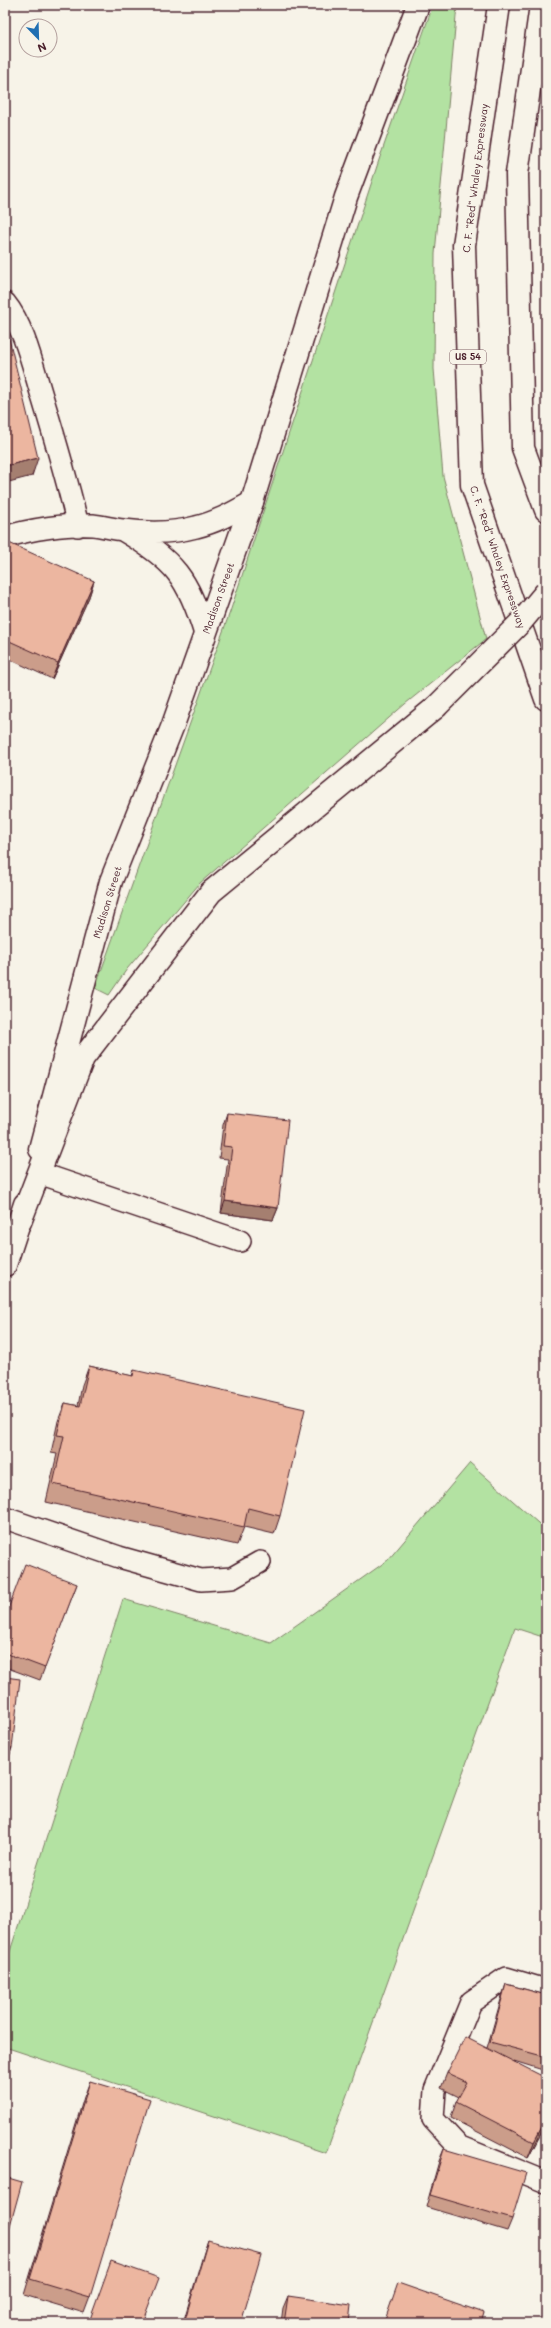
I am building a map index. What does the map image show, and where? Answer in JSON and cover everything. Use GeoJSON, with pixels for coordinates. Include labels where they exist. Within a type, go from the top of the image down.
{"type":"FeatureCollection","features":[{"type":"Feature","properties":{"kind":"main road","name":"Madison Street"},"geometry":{"type":"LineString","coordinates":[[5,1265],[20,1222],[111,881],[174,725],[206,634],[252,502],[346,197],[418,5]]}},
{"type":"Feature","properties":{"kind":"main road","name":"C. F. “Red” Whaley Expressway"},"geometry":{"type":"LineString","coordinates":[[499,5],[464,245],[472,485],[546,699]]}},
{"type":"Feature","properties":{"kind":"main road"},"geometry":{"type":"LineString","coordinates":[[541,5],[517,174],[523,448],[546,510]]}},
{"type":"Feature","properties":{"kind":"main road"},"geometry":{"type":"LineString","coordinates":[[20,1222],[84,1058],[210,892],[436,707],[521,622],[546,592]]}},
{"type":"Feature","properties":{"kind":"lane"},"geometry":{"type":"LineString","coordinates":[[5,303],[13,313],[32,364],[70,489],[78,526]]}},
{"type":"Feature","properties":{"kind":"lane"},"geometry":{"type":"LineString","coordinates":[[5,537],[16,534],[92,525],[123,530],[159,531],[196,527],[224,518],[252,502]]}},
{"type":"Feature","properties":{"kind":"lane"},"geometry":{"type":"LineString","coordinates":[[123,530],[155,551],[170,563],[187,585],[196,603],[206,634]]}},
{"type":"Feature","properties":{"kind":"lane"},"geometry":{"type":"LineString","coordinates":[[39,1173],[240,1241]]}},
{"type":"Feature","properties":{"kind":"lane"},"geometry":{"type":"LineString","coordinates":[[5,1518],[119,1557],[201,1580],[232,1578],[260,1562]]}},
{"type":"Feature","properties":{"kind":"lane"},"geometry":{"type":"LineString","coordinates":[[546,1990],[506,1978],[471,2002],[435,2090],[433,2119],[458,2146],[546,2182]]}},
{"type":"Feature","properties":{"kind":"green space"},"geometry":{"type":"Polygon","coordinates":[[[433,5],[457,5],[435,254],[434,369],[443,476],[486,639],[405,704],[200,883],[127,969],[109,995],[95,988],[230,612],[380,157],[433,5]]]}},
{"type":"Feature","properties":{"kind":"green space"},"geometry":{"type":"Polygon","coordinates":[[[470,1463],[546,1530],[546,1638],[515,1628],[326,2153],[5,2047],[5,1967],[123,1599],[271,1643],[388,1560],[470,1463]]]}},
{"type":"Feature","properties":{"kind":"building"},"geometry":{"type":"Polygon","coordinates":[[[5,322],[38,458],[5,466],[5,322]]]}},
{"type":"Feature","properties":{"kind":"building"},"geometry":{"type":"Polygon","coordinates":[[[9,543],[94,581],[58,663],[5,639],[5,552],[9,543]]]}},
{"type":"Feature","properties":{"kind":"building"},"geometry":{"type":"Polygon","coordinates":[[[227,1113],[288,1120],[278,1208],[225,1201],[232,1147],[223,1146],[227,1113]]]}},
{"type":"Feature","properties":{"kind":"building"},"geometry":{"type":"Polygon","coordinates":[[[89,1366],[133,1376],[134,1370],[305,1409],[280,1516],[248,1508],[244,1527],[53,1484],[64,1436],[57,1435],[65,1403],[80,1406],[89,1366]]]}},
{"type":"Feature","properties":{"kind":"building"},"geometry":{"type":"Polygon","coordinates":[[[25,1564],[77,1584],[45,1668],[5,1653],[5,1617],[25,1564]]]}},
{"type":"Feature","properties":{"kind":"building"},"geometry":{"type":"Polygon","coordinates":[[[5,1677],[20,1679],[12,1748],[5,1747],[5,1677]]]}},
{"type":"Feature","properties":{"kind":"building"},"geometry":{"type":"Polygon","coordinates":[[[506,1984],[546,1995],[546,2057],[490,2042],[506,1984]]]}},
{"type":"Feature","properties":{"kind":"building"},"geometry":{"type":"Polygon","coordinates":[[[465,2037],[546,2078],[546,2119],[534,2142],[456,2102],[467,2082],[447,2073],[465,2037]]]}},
{"type":"Feature","properties":{"kind":"building"},"geometry":{"type":"Polygon","coordinates":[[[90,2081],[150,2099],[90,2297],[30,2279],[90,2081]]]}},
{"type":"Feature","properties":{"kind":"building"},"geometry":{"type":"Polygon","coordinates":[[[444,2149],[526,2173],[512,2219],[430,2195],[444,2149]]]}},
{"type":"Feature","properties":{"kind":"building"},"geometry":{"type":"Polygon","coordinates":[[[5,2177],[22,2182],[5,2244],[5,2177]]]}},
{"type":"Feature","properties":{"kind":"building"},"geometry":{"type":"Polygon","coordinates":[[[208,2240],[261,2255],[241,2323],[184,2323],[208,2240]]]}},
{"type":"Feature","properties":{"kind":"building"},"geometry":{"type":"Polygon","coordinates":[[[111,2261],[159,2278],[142,2323],[89,2322],[111,2261]]]}},
{"type":"Feature","properties":{"kind":"building"},"geometry":{"type":"Polygon","coordinates":[[[398,2283],[484,2313],[481,2323],[384,2323],[398,2283]]]}},
{"type":"Feature","properties":{"kind":"building"},"geometry":{"type":"Polygon","coordinates":[[[288,2296],[351,2305],[349,2323],[284,2323],[288,2296]]]}}]}
